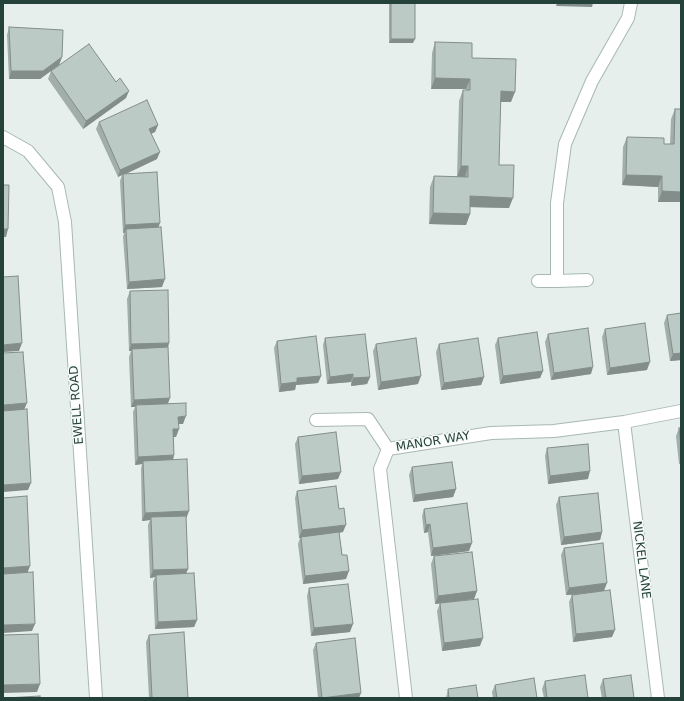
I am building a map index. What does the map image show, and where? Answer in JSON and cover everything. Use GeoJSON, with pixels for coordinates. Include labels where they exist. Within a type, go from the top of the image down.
{"type":"FeatureCollection","features":[{"type":"Feature","properties":{"kind":"street"},"geometry":{"type":"LineString","coordinates":[[557,281],[557,203],[565,144],[592,81],[628,18],[631,3]]}},
{"type":"Feature","properties":{"kind":"street","name":"EWELL ROAD"},"geometry":{"type":"LineString","coordinates":[[3,137],[28,151],[58,187],[65,222],[96,698]]}},
{"type":"Feature","properties":{"kind":"street"},"geometry":{"type":"LineString","coordinates":[[538,281],[587,280]]}},
{"type":"Feature","properties":{"kind":"street","name":"MANOR WAY"},"geometry":{"type":"LineString","coordinates":[[406,698],[380,469],[388,449],[491,433],[554,431],[624,422],[681,411]]}},
{"type":"Feature","properties":{"kind":"street"},"geometry":{"type":"LineString","coordinates":[[316,420],[368,419],[388,449]]}},
{"type":"Feature","properties":{"kind":"street","name":"NICKEL LANE"},"geometry":{"type":"LineString","coordinates":[[624,422],[658,698]]}},
{"type":"Feature","properties":{"kind":"building"},"geometry":{"type":"Polygon","coordinates":[[[391,3],[415,3],[415,39],[391,39],[391,3]]]}},
{"type":"Feature","properties":{"kind":"building"},"geometry":{"type":"Polygon","coordinates":[[[9,27],[63,30],[62,57],[43,71],[11,71],[9,27]]]}},
{"type":"Feature","properties":{"kind":"building"},"geometry":{"type":"Polygon","coordinates":[[[435,42],[472,43],[472,58],[516,59],[515,92],[501,91],[499,165],[514,165],[513,198],[470,196],[470,214],[433,213],[434,176],[468,177],[468,166],[461,166],[463,90],[470,90],[470,79],[435,78],[435,42]]]}},
{"type":"Feature","properties":{"kind":"building"},"geometry":{"type":"Polygon","coordinates":[[[89,44],[116,82],[120,78],[129,91],[86,121],[51,71],[89,44]]]}},
{"type":"Feature","properties":{"kind":"building"},"geometry":{"type":"Polygon","coordinates":[[[147,100],[158,125],[149,129],[160,152],[120,170],[99,122],[147,100]]]}},
{"type":"Feature","properties":{"kind":"building"},"geometry":{"type":"Polygon","coordinates":[[[675,109],[681,109],[681,192],[662,191],[662,176],[626,175],[627,137],[664,138],[664,144],[674,144],[675,109]]]}},
{"type":"Feature","properties":{"kind":"building"},"geometry":{"type":"Polygon","coordinates":[[[157,172],[160,223],[125,225],[123,174],[157,172]]]}},
{"type":"Feature","properties":{"kind":"building"},"geometry":{"type":"Polygon","coordinates":[[[3,185],[9,185],[8,229],[3,229],[3,185]]]}},
{"type":"Feature","properties":{"kind":"building"},"geometry":{"type":"Polygon","coordinates":[[[161,227],[165,279],[129,282],[126,229],[161,227]]]}},
{"type":"Feature","properties":{"kind":"building"},"geometry":{"type":"Polygon","coordinates":[[[18,276],[22,343],[3,345],[3,277],[18,276]]]}},
{"type":"Feature","properties":{"kind":"building"},"geometry":{"type":"Polygon","coordinates":[[[168,290],[169,343],[131,344],[130,291],[168,290]]]}},
{"type":"Feature","properties":{"kind":"building"},"geometry":{"type":"Polygon","coordinates":[[[681,313],[681,353],[673,354],[667,315],[681,313]]]}},
{"type":"Feature","properties":{"kind":"building"},"geometry":{"type":"Polygon","coordinates":[[[645,323],[650,362],[610,368],[605,329],[645,323]]]}},
{"type":"Feature","properties":{"kind":"building"},"geometry":{"type":"Polygon","coordinates":[[[588,328],[593,367],[554,373],[548,334],[588,328]]]}},
{"type":"Feature","properties":{"kind":"building"},"geometry":{"type":"Polygon","coordinates":[[[537,332],[543,371],[503,376],[498,338],[537,332]]]}},
{"type":"Feature","properties":{"kind":"building"},"geometry":{"type":"Polygon","coordinates":[[[365,334],[370,377],[353,378],[353,374],[330,377],[325,338],[365,334]]]}},
{"type":"Feature","properties":{"kind":"building"},"geometry":{"type":"Polygon","coordinates":[[[316,336],[321,376],[297,378],[297,382],[281,384],[277,341],[316,336]]]}},
{"type":"Feature","properties":{"kind":"building"},"geometry":{"type":"Polygon","coordinates":[[[416,338],[421,376],[381,382],[376,344],[416,338]]]}},
{"type":"Feature","properties":{"kind":"building"},"geometry":{"type":"Polygon","coordinates":[[[478,338],[484,377],[444,383],[439,344],[478,338]]]}},
{"type":"Feature","properties":{"kind":"building"},"geometry":{"type":"Polygon","coordinates":[[[168,347],[170,398],[134,400],[132,349],[168,347]]]}},
{"type":"Feature","properties":{"kind":"building"},"geometry":{"type":"Polygon","coordinates":[[[23,352],[27,403],[3,405],[3,353],[23,352]]]}},
{"type":"Feature","properties":{"kind":"building"},"geometry":{"type":"Polygon","coordinates":[[[186,403],[186,416],[178,417],[179,429],[173,429],[174,455],[138,457],[136,405],[186,403]]]}},
{"type":"Feature","properties":{"kind":"building"},"geometry":{"type":"Polygon","coordinates":[[[27,409],[31,483],[3,485],[3,411],[27,409]]]}},
{"type":"Feature","properties":{"kind":"building"},"geometry":{"type":"Polygon","coordinates":[[[679,428],[681,428],[681,446],[679,428]]]}},
{"type":"Feature","properties":{"kind":"building"},"geometry":{"type":"Polygon","coordinates":[[[336,432],[341,472],[302,476],[298,437],[336,432]]]}},
{"type":"Feature","properties":{"kind":"building"},"geometry":{"type":"Polygon","coordinates":[[[588,444],[590,471],[550,476],[547,448],[588,444]]]}},
{"type":"Feature","properties":{"kind":"building"},"geometry":{"type":"Polygon","coordinates":[[[187,459],[189,511],[145,513],[143,461],[187,459]]]}},
{"type":"Feature","properties":{"kind":"building"},"geometry":{"type":"Polygon","coordinates":[[[452,462],[456,489],[415,495],[412,467],[452,462]]]}},
{"type":"Feature","properties":{"kind":"building"},"geometry":{"type":"Polygon","coordinates":[[[336,486],[339,509],[344,508],[346,525],[302,530],[297,491],[336,486]]]}},
{"type":"Feature","properties":{"kind":"building"},"geometry":{"type":"Polygon","coordinates":[[[598,493],[602,532],[564,537],[559,497],[598,493]]]}},
{"type":"Feature","properties":{"kind":"building"},"geometry":{"type":"Polygon","coordinates":[[[27,496],[30,566],[3,568],[3,498],[27,496]]]}},
{"type":"Feature","properties":{"kind":"building"},"geometry":{"type":"Polygon","coordinates":[[[467,503],[472,543],[433,548],[430,524],[426,525],[424,509],[467,503]]]}},
{"type":"Feature","properties":{"kind":"building"},"geometry":{"type":"Polygon","coordinates":[[[186,516],[188,569],[153,570],[151,517],[186,516]]]}},
{"type":"Feature","properties":{"kind":"building"},"geometry":{"type":"Polygon","coordinates":[[[339,532],[342,555],[347,555],[349,571],[305,576],[301,537],[339,532]]]}},
{"type":"Feature","properties":{"kind":"building"},"geometry":{"type":"Polygon","coordinates":[[[603,543],[607,583],[569,588],[564,548],[603,543]]]}},
{"type":"Feature","properties":{"kind":"building"},"geometry":{"type":"Polygon","coordinates":[[[472,552],[477,591],[438,596],[434,556],[472,552]]]}},
{"type":"Feature","properties":{"kind":"building"},"geometry":{"type":"Polygon","coordinates":[[[33,572],[35,624],[3,625],[3,574],[33,572]]]}},
{"type":"Feature","properties":{"kind":"building"},"geometry":{"type":"Polygon","coordinates":[[[194,573],[197,620],[158,622],[156,575],[194,573]]]}},
{"type":"Feature","properties":{"kind":"building"},"geometry":{"type":"Polygon","coordinates":[[[348,584],[353,624],[314,628],[309,588],[348,584]]]}},
{"type":"Feature","properties":{"kind":"building"},"geometry":{"type":"Polygon","coordinates":[[[610,590],[615,630],[576,634],[572,595],[610,590]]]}},
{"type":"Feature","properties":{"kind":"building"},"geometry":{"type":"Polygon","coordinates":[[[478,599],[483,638],[444,643],[440,603],[478,599]]]}},
{"type":"Feature","properties":{"kind":"building"},"geometry":{"type":"Polygon","coordinates":[[[184,632],[188,698],[152,698],[149,635],[184,632]]]}},
{"type":"Feature","properties":{"kind":"building"},"geometry":{"type":"Polygon","coordinates":[[[38,634],[40,684],[3,685],[3,635],[38,634]]]}},
{"type":"Feature","properties":{"kind":"building"},"geometry":{"type":"Polygon","coordinates":[[[355,638],[361,693],[322,698],[316,643],[355,638]]]}},
{"type":"Feature","properties":{"kind":"building"},"geometry":{"type":"Polygon","coordinates":[[[585,675],[588,698],[547,698],[545,681],[585,675]]]}},
{"type":"Feature","properties":{"kind":"building"},"geometry":{"type":"Polygon","coordinates":[[[631,675],[634,698],[606,698],[603,679],[631,675]]]}},
{"type":"Feature","properties":{"kind":"building"},"geometry":{"type":"Polygon","coordinates":[[[534,678],[537,698],[497,698],[495,685],[534,678]]]}},
{"type":"Feature","properties":{"kind":"building"},"geometry":{"type":"Polygon","coordinates":[[[476,685],[478,698],[449,698],[448,689],[476,685]]]}},
{"type":"Feature","properties":{"kind":"building"},"geometry":{"type":"Polygon","coordinates":[[[40,696],[40,698],[6,698],[40,696]]]}}]}
